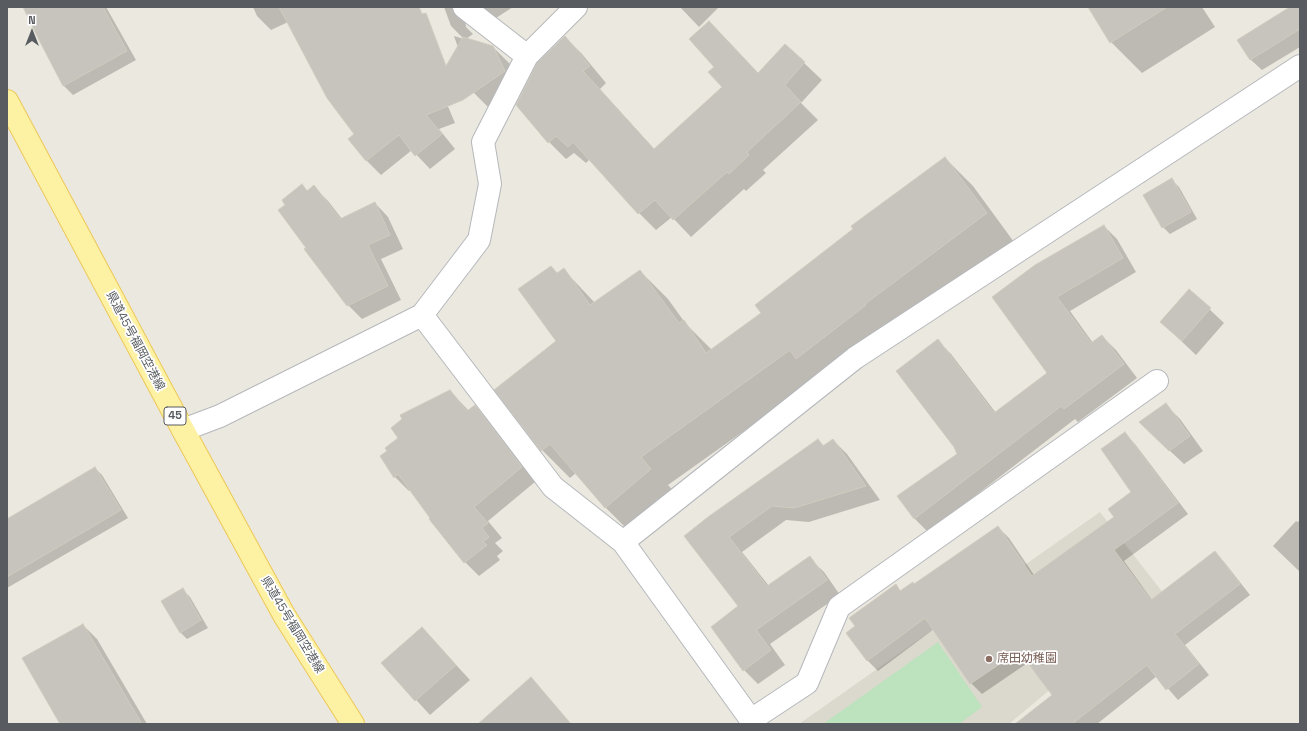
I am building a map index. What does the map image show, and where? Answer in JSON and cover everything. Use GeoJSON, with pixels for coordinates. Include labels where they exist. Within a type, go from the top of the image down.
{"type":"FeatureCollection","features":[{"type":"Feature","properties":{"kind":"main road","name":"県道45号福岡空港線"},"geometry":{"type":"LineString","coordinates":[[7,101],[284,615],[353,724]]}},
{"type":"Feature","properties":{"kind":"street"},"geometry":{"type":"LineString","coordinates":[[464,7],[527,56]]}},
{"type":"Feature","properties":{"kind":"street"},"geometry":{"type":"LineString","coordinates":[[183,430],[220,416],[422,315],[480,240],[490,184],[483,142],[527,56],[576,7]]}},
{"type":"Feature","properties":{"kind":"street"},"geometry":{"type":"LineString","coordinates":[[623,542],[855,358],[1300,66]]}},
{"type":"Feature","properties":{"kind":"street"},"geometry":{"type":"LineString","coordinates":[[422,315],[553,487],[623,542],[752,722],[807,683],[839,606],[1157,381]]}},
{"type":"Feature","properties":{"kind":"shaded area","name":"席田幼稚園"},"geometry":{"type":"Polygon","coordinates":[[[1100,512],[1164,594],[1009,724],[799,724],[1100,512]]]}},
{"type":"Feature","properties":{"kind":"green space"},"geometry":{"type":"Polygon","coordinates":[[[938,642],[982,707],[959,724],[823,724],[938,642]]]}},
{"type":"Feature","properties":{"kind":"building"},"geometry":{"type":"Polygon","coordinates":[[[23,7],[103,7],[127,51],[63,86],[23,7]]]}},
{"type":"Feature","properties":{"kind":"building"},"geometry":{"type":"Polygon","coordinates":[[[279,7],[419,7],[422,14],[426,13],[446,66],[463,37],[493,46],[505,71],[463,100],[426,115],[442,134],[415,156],[399,135],[366,161],[348,139],[354,134],[327,98],[279,7]]]}},
{"type":"Feature","properties":{"kind":"building"},"geometry":{"type":"Polygon","coordinates":[[[1088,7],[1167,7],[1110,43],[1088,7]]]}},
{"type":"Feature","properties":{"kind":"building"},"geometry":{"type":"Polygon","coordinates":[[[1290,7],[1300,7],[1300,29],[1250,60],[1237,40],[1290,7]]]}},
{"type":"Feature","properties":{"kind":"building"},"geometry":{"type":"Polygon","coordinates":[[[709,21],[758,73],[785,44],[805,62],[785,85],[801,102],[747,152],[749,155],[729,174],[727,172],[673,220],[655,200],[638,214],[573,142],[568,147],[556,136],[548,143],[516,105],[537,63],[565,36],[590,66],[583,71],[654,149],[722,87],[708,72],[714,67],[689,39],[709,21]]]}},
{"type":"Feature","properties":{"kind":"building"},"geometry":{"type":"Polygon","coordinates":[[[945,157],[987,213],[865,304],[866,305],[796,359],[790,350],[641,457],[651,469],[605,508],[550,444],[541,451],[494,390],[556,341],[518,289],[551,266],[557,273],[564,268],[590,305],[640,270],[679,323],[684,320],[706,353],[761,313],[755,305],[853,229],[851,226],[945,157]]]}},
{"type":"Feature","properties":{"kind":"building"},"geometry":{"type":"Polygon","coordinates":[[[1172,178],[1191,212],[1162,228],[1143,195],[1172,178]]]}},
{"type":"Feature","properties":{"kind":"building"},"geometry":{"type":"Polygon","coordinates":[[[302,184],[307,191],[314,185],[340,219],[375,202],[390,235],[368,245],[388,286],[347,306],[304,249],[306,248],[278,210],[285,205],[282,200],[302,184]]]}},
{"type":"Feature","properties":{"kind":"building"},"geometry":{"type":"Polygon","coordinates":[[[1104,225],[1123,258],[1057,297],[1091,343],[1102,335],[1124,364],[1064,409],[1061,406],[914,519],[897,496],[957,454],[954,447],[896,371],[938,339],[994,413],[1047,373],[992,297],[1035,265],[1104,225]]]}},
{"type":"Feature","properties":{"kind":"building"},"geometry":{"type":"Polygon","coordinates":[[[1189,289],[1211,308],[1182,341],[1160,322],[1189,289]]]}},
{"type":"Feature","properties":{"kind":"building"},"geometry":{"type":"Polygon","coordinates":[[[450,390],[467,411],[475,405],[522,467],[474,507],[488,523],[482,528],[489,537],[483,542],[487,545],[464,563],[429,519],[430,518],[398,474],[394,478],[380,456],[387,451],[385,448],[398,438],[391,428],[402,419],[400,415],[450,390]]]}},
{"type":"Feature","properties":{"kind":"building"},"geometry":{"type":"Polygon","coordinates":[[[1166,403],[1190,436],[1169,451],[1139,422],[1166,403]]]}},
{"type":"Feature","properties":{"kind":"building"},"geometry":{"type":"Polygon","coordinates":[[[1125,432],[1178,503],[1114,550],[1151,600],[1215,551],[1240,584],[1175,634],[1199,664],[1166,690],[1147,665],[1072,724],[1015,724],[1052,695],[1019,651],[970,684],[925,618],[867,661],[846,633],[855,626],[849,618],[896,584],[900,591],[913,582],[914,584],[998,526],[1032,576],[1114,517],[1108,509],[1131,492],[1101,449],[1125,432]]]}},
{"type":"Feature","properties":{"kind":"building"},"geometry":{"type":"Polygon","coordinates":[[[818,439],[823,446],[833,439],[866,486],[794,508],[772,506],[729,537],[767,586],[810,556],[827,580],[756,630],[771,650],[743,671],[711,627],[738,606],[684,536],[708,517],[818,439]]]}},
{"type":"Feature","properties":{"kind":"building"},"geometry":{"type":"Polygon","coordinates":[[[95,467],[121,510],[7,577],[7,519],[95,467]]]}},
{"type":"Feature","properties":{"kind":"building"},"geometry":{"type":"Polygon","coordinates":[[[183,588],[201,620],[180,633],[161,601],[183,588]]]}},
{"type":"Feature","properties":{"kind":"building"},"geometry":{"type":"Polygon","coordinates":[[[83,624],[142,724],[60,724],[22,658],[83,624]]]}},
{"type":"Feature","properties":{"kind":"building"},"geometry":{"type":"Polygon","coordinates":[[[422,627],[456,665],[415,701],[381,663],[422,627]]]}},
{"type":"Feature","properties":{"kind":"building"},"geometry":{"type":"Polygon","coordinates":[[[531,677],[571,724],[478,724],[531,677]]]}},
{"type":"Feature","properties":{"kind":"place","name":"席田幼稚園"},"geometry":{"type":"Point","coordinates":[989,659]}}]}
